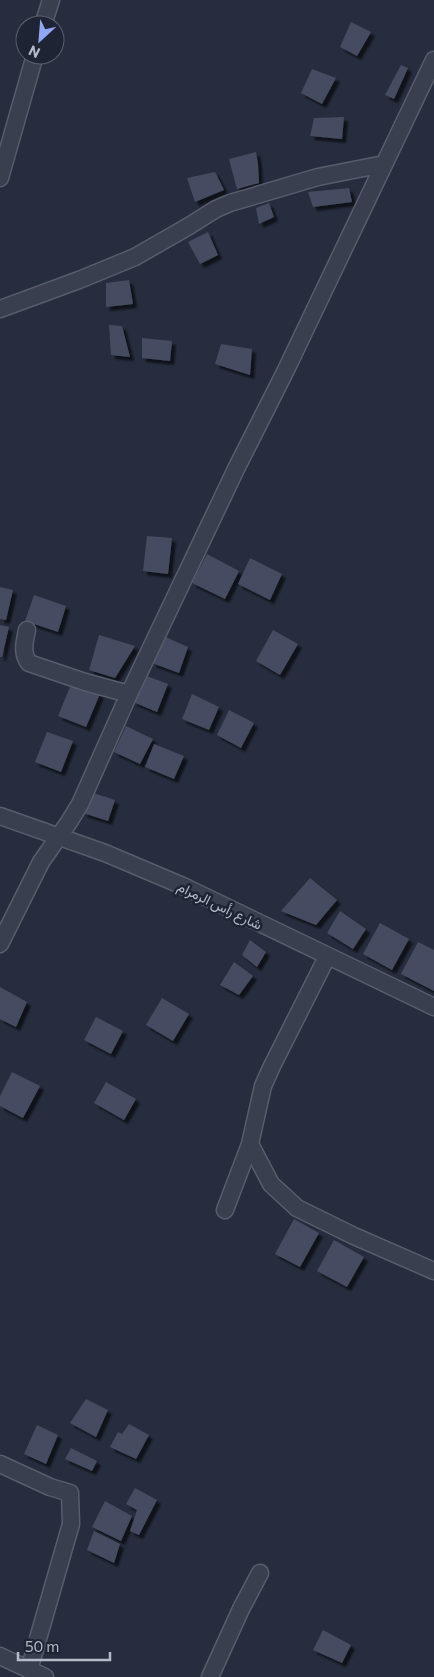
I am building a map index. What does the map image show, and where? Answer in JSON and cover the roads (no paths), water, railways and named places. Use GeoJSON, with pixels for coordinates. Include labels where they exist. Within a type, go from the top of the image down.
{"type":"FeatureCollection","features":[{"type":"Feature","properties":{"kind":"street"},"geometry":{"type":"LineString","coordinates":[[47,15],[51,0]]}},
{"type":"Feature","properties":{"kind":"street"},"geometry":{"type":"LineString","coordinates":[[0,944],[41,862],[80,804],[129,694],[232,478],[286,372],[434,60]]}},
{"type":"Feature","properties":{"kind":"street"},"geometry":{"type":"LineString","coordinates":[[0,178],[32,65]]}},
{"type":"Feature","properties":{"kind":"street"},"geometry":{"type":"LineString","coordinates":[[0,309],[135,257],[216,209],[230,203],[318,177],[384,164]]}},
{"type":"Feature","properties":{"kind":"street"},"geometry":{"type":"LineString","coordinates":[[28,630],[24,652],[25,658],[29,662],[85,682],[129,694]]}},
{"type":"Feature","properties":{"kind":"street","name":"شارع رأس الرمرام"},"geometry":{"type":"LineString","coordinates":[[0,816],[106,853],[183,886],[434,1007]]}},
{"type":"Feature","properties":{"kind":"street"},"geometry":{"type":"LineString","coordinates":[[224,1210],[250,1144],[263,1086],[327,957]]}},
{"type":"Feature","properties":{"kind":"street"},"geometry":{"type":"LineString","coordinates":[[250,1144],[271,1184],[297,1208],[354,1236],[434,1271]]}},
{"type":"Feature","properties":{"kind":"street"},"geometry":{"type":"LineString","coordinates":[[0,1464],[50,1487],[70,1493],[71,1524],[29,1670]]}},
{"type":"Feature","properties":{"kind":"street"},"geometry":{"type":"LineString","coordinates":[[210,1677],[241,1609],[260,1573]]}},
{"type":"Feature","properties":{"kind":"street"},"geometry":{"type":"LineString","coordinates":[[0,1656],[45,1677]]}}]}
